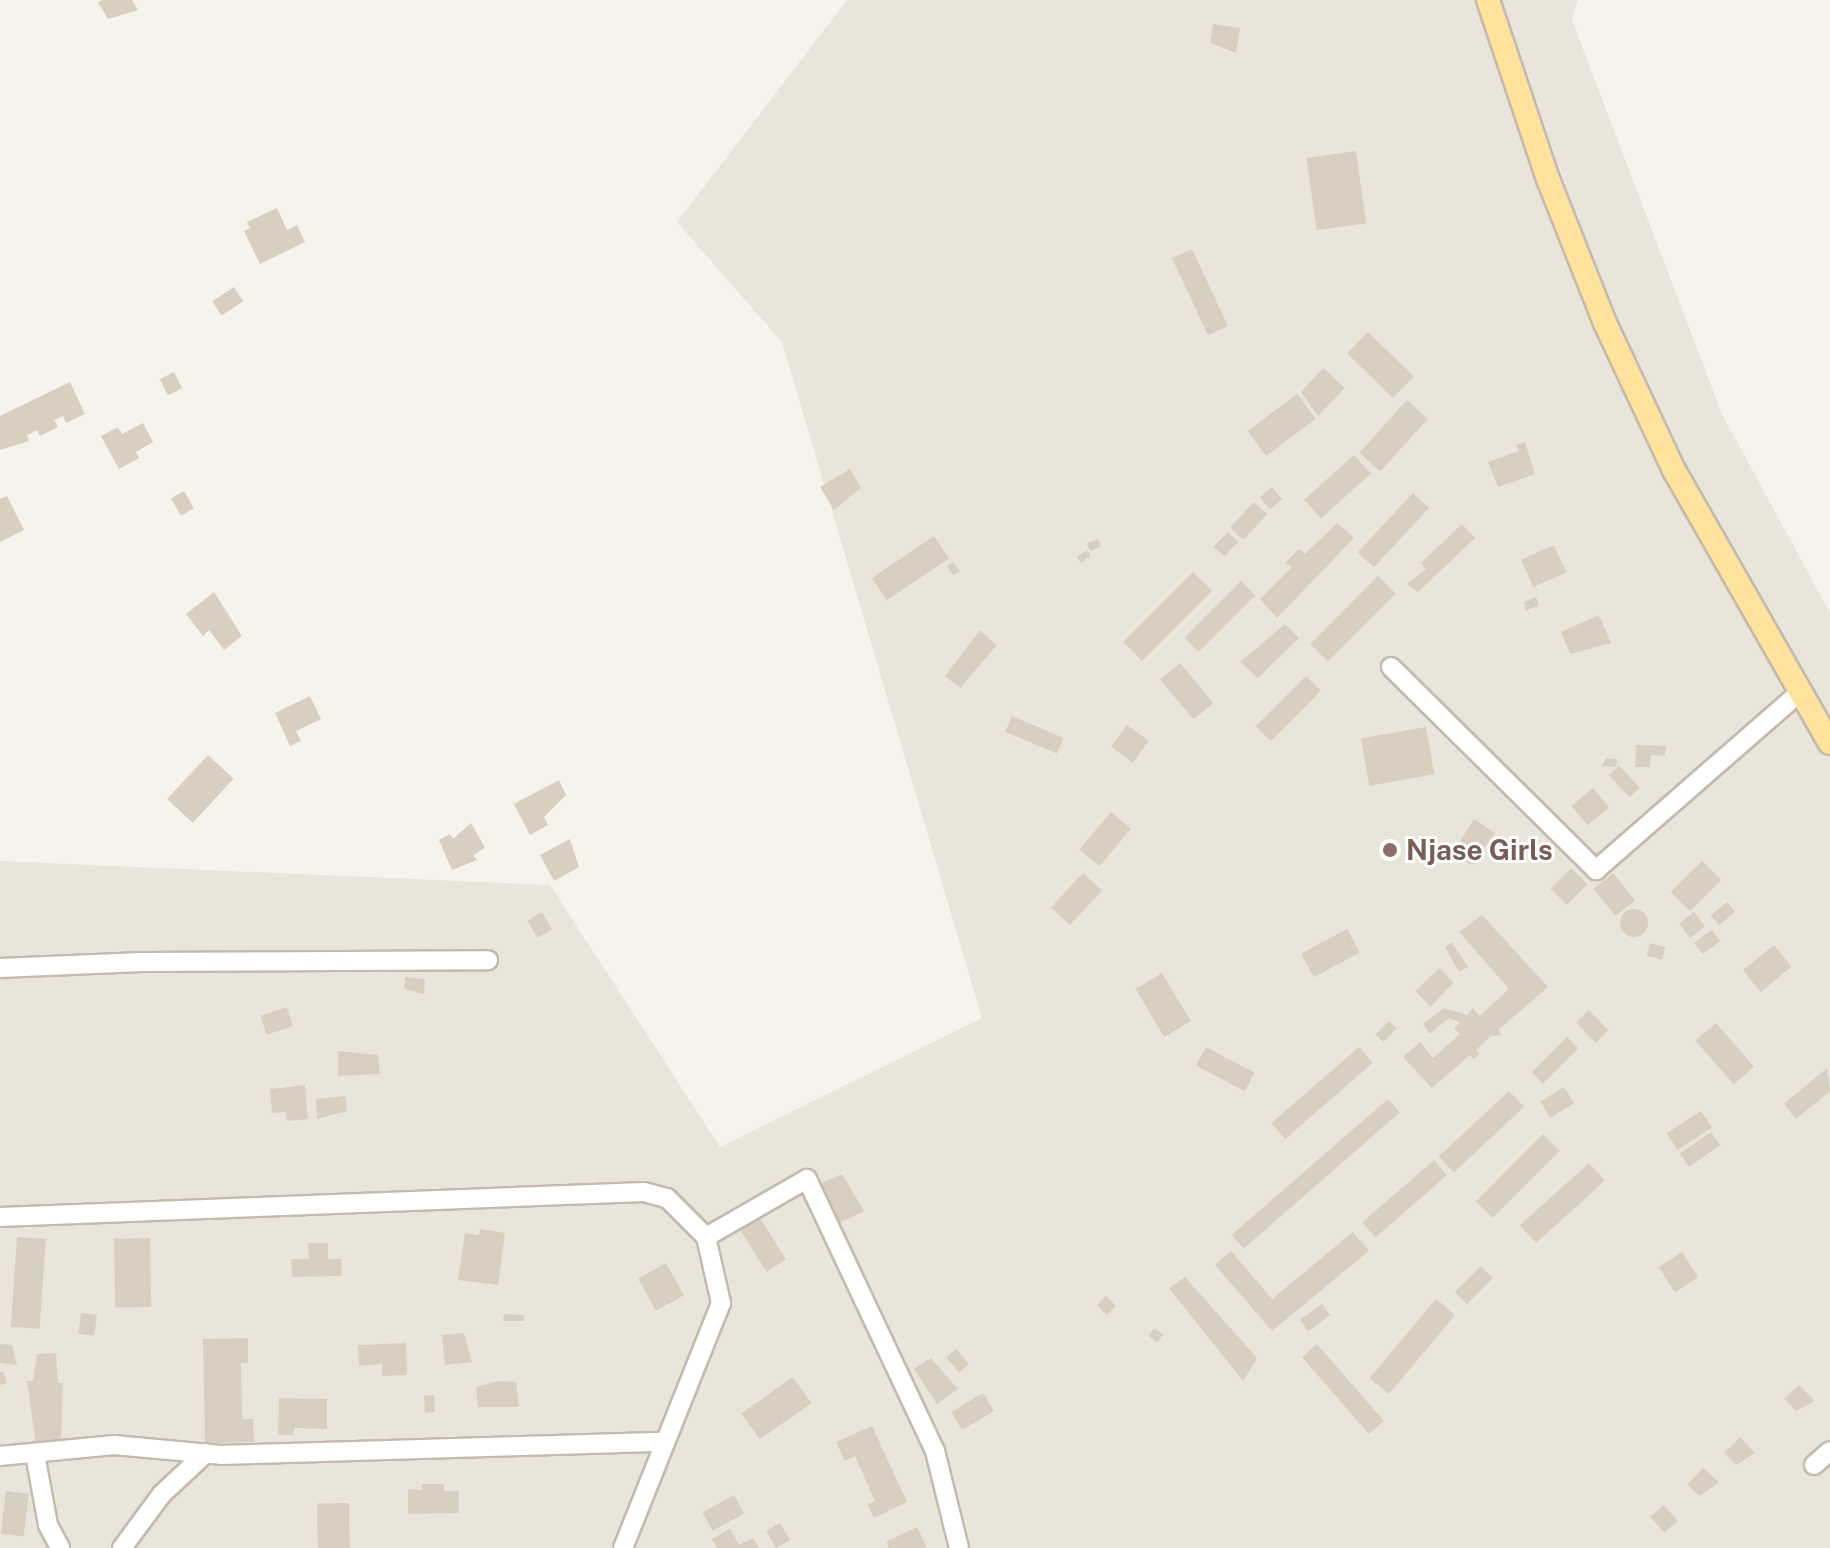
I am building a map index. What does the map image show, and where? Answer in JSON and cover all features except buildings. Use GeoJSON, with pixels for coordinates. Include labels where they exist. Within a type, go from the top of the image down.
{"type":"FeatureCollection","features":[{"type":"Feature","properties":{"kind":"main road"},"geometry":{"type":"LineString","coordinates":[[1488,0],[1548,179],[1605,323],[1674,470],[1830,743]]}},
{"type":"Feature","properties":{"kind":"street"},"geometry":{"type":"LineString","coordinates":[[1391,667],[1596,870],[1799,693]]}},
{"type":"Feature","properties":{"kind":"street"},"geometry":{"type":"LineString","coordinates":[[0,968],[97,962],[488,960]]}},
{"type":"Feature","properties":{"kind":"street"},"geometry":{"type":"LineString","coordinates":[[706,1237],[807,1179],[935,1451],[959,1548]]}},
{"type":"Feature","properties":{"kind":"street"},"geometry":{"type":"LineString","coordinates":[[0,1217],[644,1192],[667,1198],[706,1237],[721,1303],[623,1548]]}},
{"type":"Feature","properties":{"kind":"street"},"geometry":{"type":"LineString","coordinates":[[0,1456],[114,1445],[206,1453],[663,1442]]}},
{"type":"Feature","properties":{"kind":"street"},"geometry":{"type":"LineString","coordinates":[[1814,1465],[1830,1451]]}},
{"type":"Feature","properties":{"kind":"street"},"geometry":{"type":"LineString","coordinates":[[122,1548],[162,1494],[206,1453]]}},
{"type":"Feature","properties":{"kind":"street"},"geometry":{"type":"LineString","coordinates":[[35,1454],[48,1525],[60,1548]]}},
{"type":"Feature","properties":{"kind":"shaded area"},"geometry":{"type":"Polygon","coordinates":[[[847,0],[1578,0],[1572,20],[1722,414],[1830,613],[1830,1548],[0,1548],[0,861],[550,885],[720,1147],[982,1018],[782,342],[677,222],[847,0]]]}},
{"type":"Feature","properties":{"kind":"place","name":"Njase Girls"},"geometry":{"type":"Point","coordinates":[1390,850]}}]}
